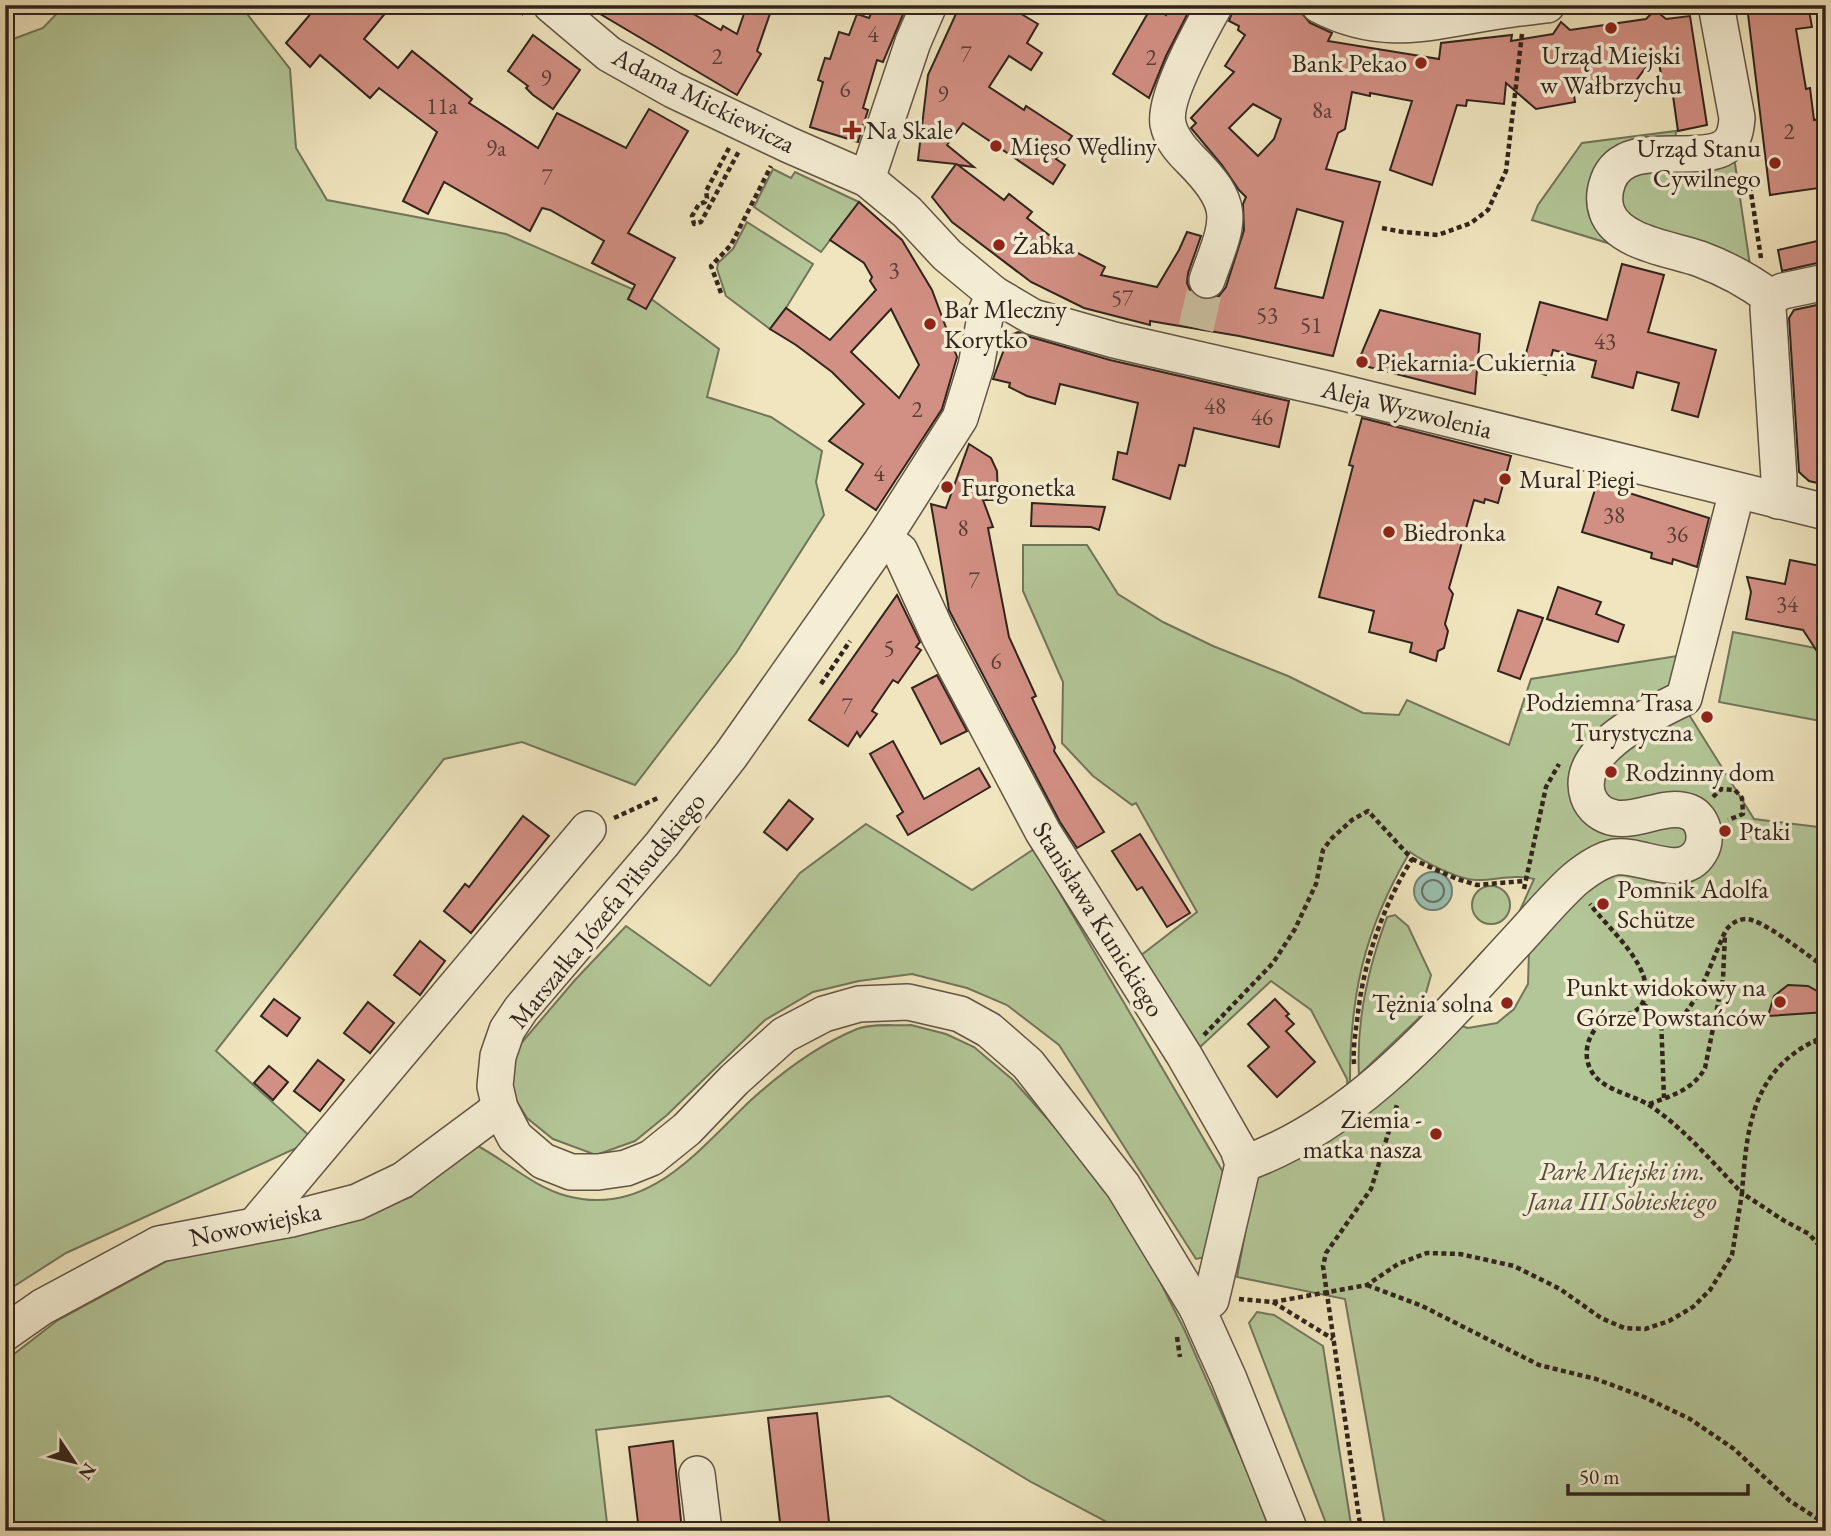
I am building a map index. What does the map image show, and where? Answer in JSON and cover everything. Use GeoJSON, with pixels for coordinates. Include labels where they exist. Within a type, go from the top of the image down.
{"type":"FeatureCollection","features":[{"type":"Feature","properties":{"kind":"street","name":"Adama Mickiewicza"},"geometry":{"type":"LineString","coordinates":[[551,5],[609,54],[662,84],[728,117],[867,178],[907,212],[947,255],[994,294]]}},
{"type":"Feature","properties":{"kind":"street"},"geometry":{"type":"LineString","coordinates":[[867,178],[913,42],[929,5]]}},
{"type":"Feature","properties":{"kind":"street"},"geometry":{"type":"LineString","coordinates":[[1207,280],[1220,242],[1226,208],[1219,191],[1208,176],[1178,146],[1168,125],[1168,110],[1175,86],[1215,5]]}},
{"type":"Feature","properties":{"kind":"street"},"geometry":{"type":"LineString","coordinates":[[1319,5],[1341,17],[1392,25],[1422,25],[1517,12]]}},
{"type":"Feature","properties":{"kind":"street"},"geometry":{"type":"LineString","coordinates":[[1716,5],[1737,118],[1736,132],[1731,142],[1720,149],[1643,155],[1624,162],[1610,176],[1604,202],[1608,216],[1617,228],[1634,238],[1701,259],[1756,286],[1766,281]]}},
{"type":"Feature","properties":{"kind":"street"},"geometry":{"type":"LineString","coordinates":[[1766,281],[1783,291],[1826,282]]}},
{"type":"Feature","properties":{"kind":"street"},"geometry":{"type":"LineString","coordinates":[[1766,281],[1779,478],[1778,501]]}},
{"type":"Feature","properties":{"kind":"street","name":"Aleja Wyzwolenia"},"geometry":{"type":"LineString","coordinates":[[994,294],[1033,317],[1114,340],[1192,342],[1328,389],[1826,512]]}},
{"type":"Feature","properties":{"kind":"street","name":"Marszałka Józefa Piłsudskiego"},"geometry":{"type":"LineString","coordinates":[[994,294],[986,312],[976,366],[960,418],[883,539],[732,755],[662,844],[507,1030],[498,1056],[495,1086],[500,1108],[515,1137],[543,1161],[571,1172],[626,1168],[651,1158],[687,1129],[734,1080],[784,1035],[824,1014],[859,1004],[908,1002],[960,1014],[989,1030],[1028,1064],[1123,1186],[1204,1304],[1230,1379],[1290,1531]]}},
{"type":"Feature","properties":{"kind":"street"},"geometry":{"type":"LineString","coordinates":[[1204,1304],[1242,1164],[1339,1115],[1365,1094],[1443,1020],[1576,878],[1602,861],[1618,857],[1674,866],[1687,864],[1702,850],[1704,829],[1698,818],[1688,811],[1677,810],[1616,819],[1601,813],[1590,803],[1585,786],[1593,764],[1609,742],[1644,718],[1684,698],[1737,491]]}},
{"type":"Feature","properties":{"kind":"street","name":"Stanisława Kunickiego"},"geometry":{"type":"LineString","coordinates":[[883,539],[900,551],[939,636],[1043,832],[1184,1055],[1238,1149],[1242,1164]]}},
{"type":"Feature","properties":{"kind":"street"},"geometry":{"type":"LineString","coordinates":[[255,1225],[588,829]]}},
{"type":"Feature","properties":{"kind":"street","name":"Nowowiejska"},"geometry":{"type":"LineString","coordinates":[[5,1333],[43,1307],[159,1244],[357,1202],[403,1180],[500,1108]]}},
{"type":"Feature","properties":{"kind":"street"},"geometry":{"type":"LineString","coordinates":[[697,1474],[704,1531]]}},
{"type":"Feature","properties":{"kind":"path"},"geometry":{"type":"LineString","coordinates":[[1382,228],[1438,234],[1471,223],[1488,210],[1506,171],[1517,12]]}},
{"type":"Feature","properties":{"kind":"path"},"geometry":{"type":"LineString","coordinates":[[705,202],[706,191],[731,143]]}},
{"type":"Feature","properties":{"kind":"path"},"geometry":{"type":"LineString","coordinates":[[710,205],[705,202],[699,204],[692,216],[694,224],[701,222],[741,147]]}},
{"type":"Feature","properties":{"kind":"path"},"geometry":{"type":"LineString","coordinates":[[721,293],[711,265],[731,245],[774,162]]}},
{"type":"Feature","properties":{"kind":"path"},"geometry":{"type":"LineString","coordinates":[[719,165],[729,170]]}},
{"type":"Feature","properties":{"kind":"path"},"geometry":{"type":"LineString","coordinates":[[712,178],[722,184]]}},
{"type":"Feature","properties":{"kind":"path"},"geometry":{"type":"LineString","coordinates":[[1750,186],[1766,281]]}},
{"type":"Feature","properties":{"kind":"path"},"geometry":{"type":"LineString","coordinates":[[588,829],[664,795]]}},
{"type":"Feature","properties":{"kind":"path"},"geometry":{"type":"LineString","coordinates":[[1184,1055],[1273,963],[1307,906],[1316,884],[1323,850],[1352,820],[1368,811],[1412,859],[1477,885],[1525,881]]}},
{"type":"Feature","properties":{"kind":"path"},"geometry":{"type":"LineString","coordinates":[[1365,1094],[1355,1075],[1353,1053],[1359,1002],[1368,960],[1385,908],[1412,859]]}},
{"type":"Feature","properties":{"kind":"path"},"geometry":{"type":"LineString","coordinates":[[1576,878],[1600,918],[1637,963],[1646,985],[1643,1004],[1631,1014],[1602,1022],[1588,1042],[1588,1064],[1592,1072],[1600,1082],[1648,1104],[1706,1154],[1742,1193],[1809,1234],[1826,1253]]}},
{"type":"Feature","properties":{"kind":"path"},"geometry":{"type":"LineString","coordinates":[[1643,1004],[1661,1017],[1676,1022],[1683,1017],[1692,1004],[1726,930],[1733,922],[1746,919],[1760,923],[1826,968]]}},
{"type":"Feature","properties":{"kind":"path"},"geometry":{"type":"LineString","coordinates":[[1648,1104],[1689,1086],[1700,1078],[1705,1068],[1723,979],[1726,930]]}},
{"type":"Feature","properties":{"kind":"path"},"geometry":{"type":"LineString","coordinates":[[1661,1017],[1664,1098]]}},
{"type":"Feature","properties":{"kind":"path"},"geometry":{"type":"LineString","coordinates":[[1204,1304],[1273,1302],[1367,1285],[1398,1265],[1427,1253],[1460,1254],[1514,1266],[1560,1289],[1601,1318],[1624,1328],[1645,1329],[1669,1321],[1693,1307],[1710,1290],[1732,1255],[1750,1124],[1760,1094],[1778,1064],[1799,1048],[1826,1036]]}},
{"type":"Feature","properties":{"kind":"path"},"geometry":{"type":"LineString","coordinates":[[1814,1040],[1826,1047]]}},
{"type":"Feature","properties":{"kind":"path"},"geometry":{"type":"LineString","coordinates":[[1361,1531],[1323,1266],[1326,1253],[1359,1210],[1371,1189],[1399,1098]]}},
{"type":"Feature","properties":{"kind":"path"},"geometry":{"type":"LineString","coordinates":[[1367,1285],[1422,1306],[1539,1365],[1596,1379],[1690,1419],[1734,1449],[1790,1501],[1826,1524]]}},
{"type":"Feature","properties":{"kind":"path"},"geometry":{"type":"LineString","coordinates":[[1273,1302],[1334,1340]]}},
{"type":"Feature","properties":{"kind":"green space"},"geometry":{"type":"Polygon","coordinates":[[[65,5],[240,5],[290,69],[296,148],[327,200],[506,234],[646,295],[719,349],[707,397],[771,417],[822,451],[816,482],[824,515],[736,653],[635,785],[522,742],[444,759],[216,1051],[314,1140],[66,1253],[5,1292],[5,42],[43,28],[65,5]]]}},
{"type":"Feature","properties":{"kind":"green space"},"geometry":{"type":"Polygon","coordinates":[[[1676,131],[1675,141],[1613,154],[1621,247],[1532,220],[1538,205],[1582,143],[1676,131]]]}},
{"type":"Feature","properties":{"kind":"green space"},"geometry":{"type":"Polygon","coordinates":[[[1734,157],[1751,272],[1630,222],[1616,190],[1624,176],[1734,157]]]}},
{"type":"Feature","properties":{"kind":"green space"},"geometry":{"type":"Polygon","coordinates":[[[773,169],[791,178],[795,172],[859,202],[821,252],[754,207],[773,169]]]}},
{"type":"Feature","properties":{"kind":"green space"},"geometry":{"type":"Polygon","coordinates":[[[747,222],[813,264],[770,329],[726,296],[717,269],[718,263],[733,249],[747,222]]]}},
{"type":"Feature","properties":{"kind":"green space","name":"Park Miejski im. Jana III Sobieskiego"},"geometry":{"type":"Polygon","coordinates":[[[1023,545],[1087,545],[1118,594],[1163,622],[1213,646],[1288,676],[1363,713],[1399,715],[1407,700],[1509,745],[1531,679],[1703,652],[1688,713],[1754,819],[1826,828],[1826,1531],[1386,1531],[1345,1299],[1237,1277],[1260,1152],[1348,1099],[1347,1079],[1311,1010],[1271,981],[1198,1049],[1140,956],[1197,912],[1136,803],[1132,805],[1093,776],[1062,743],[1063,682],[1023,591],[1023,545]],[[1410,852],[1394,881],[1370,938],[1362,966],[1352,1025],[1350,1089],[1443,1020],[1468,1028],[1497,1023],[1514,1009],[1528,984],[1529,950],[1513,926],[1534,879],[1471,879],[1443,870],[1410,852]]]}},
{"type":"Feature","properties":{"kind":"green space"},"geometry":{"type":"Polygon","coordinates":[[[1733,632],[1826,650],[1826,722],[1719,702],[1733,632]]]}},
{"type":"Feature","properties":{"kind":"green space"},"geometry":{"type":"Polygon","coordinates":[[[866,824],[972,890],[1034,849],[1230,1184],[1210,1256],[1196,1259],[1059,1045],[1007,1005],[967,988],[912,974],[859,981],[813,992],[765,1020],[667,1115],[635,1141],[596,1155],[553,1139],[527,1118],[512,1094],[512,1054],[575,980],[626,926],[710,986],[800,873],[866,824]]]}},
{"type":"Feature","properties":{"kind":"green space"},"geometry":{"type":"Polygon","coordinates":[[[1491,886],[1504,892],[1510,905],[1504,918],[1491,924],[1478,918],[1472,905],[1478,892],[1491,886]]]}},
{"type":"Feature","properties":{"kind":"green space"},"geometry":{"type":"Polygon","coordinates":[[[1395,915],[1408,926],[1431,975],[1419,1018],[1359,1075],[1359,1034],[1369,975],[1387,917],[1395,915]]]}},
{"type":"Feature","properties":{"kind":"green space"},"geometry":{"type":"Polygon","coordinates":[[[911,1025],[946,1034],[974,1047],[1013,1080],[1117,1197],[1184,1329],[1254,1486],[1270,1531],[1124,1531],[1031,1482],[889,1396],[596,1430],[608,1531],[5,1531],[5,1361],[58,1320],[176,1256],[385,1206],[411,1197],[453,1155],[474,1144],[554,1192],[596,1200],[623,1197],[670,1175],[712,1139],[751,1100],[814,1051],[863,1027],[911,1025]]]}},
{"type":"Feature","properties":{"kind":"green space"},"geometry":{"type":"Polygon","coordinates":[[[1257,1312],[1274,1315],[1323,1346],[1352,1531],[1329,1531],[1249,1323],[1257,1312]]]}},
{"type":"Feature","properties":{"kind":"water"},"geometry":{"type":"Polygon","coordinates":[[[1433,872],[1446,878],[1452,891],[1446,904],[1433,910],[1420,904],[1414,891],[1420,878],[1433,872]]]}},
{"type":"Feature","properties":{"kind":"building"},"geometry":{"type":"Polygon","coordinates":[[[318,5],[392,5],[364,39],[398,68],[412,51],[472,99],[469,103],[538,148],[557,113],[626,148],[649,109],[688,131],[628,233],[675,258],[646,309],[628,299],[635,285],[592,263],[604,241],[550,210],[542,208],[530,231],[444,182],[428,214],[403,201],[437,132],[379,88],[370,98],[320,55],[310,67],[286,43],[318,5]]]}},
{"type":"Feature","properties":{"kind":"building"},"geometry":{"type":"Polygon","coordinates":[[[585,5],[678,5],[721,30],[723,26],[737,34],[747,5],[773,5],[757,51],[761,54],[737,95],[585,5]]]}},
{"type":"Feature","properties":{"kind":"building"},"geometry":{"type":"Polygon","coordinates":[[[875,5],[907,5],[883,62],[877,60],[863,108],[868,110],[858,142],[810,127],[823,82],[818,80],[825,58],[830,59],[839,32],[849,35],[857,14],[869,18],[875,5]]]}},
{"type":"Feature","properties":{"kind":"building"},"geometry":{"type":"Polygon","coordinates":[[[960,5],[1006,5],[1038,24],[1027,43],[1042,53],[1031,70],[1009,56],[989,87],[1024,110],[1026,106],[1072,136],[1056,159],[1065,165],[1053,184],[963,123],[947,145],[974,167],[958,165],[1004,200],[1009,194],[1032,212],[1027,218],[1062,245],[1105,267],[1101,275],[1157,287],[1187,232],[1201,236],[1187,283],[1191,292],[1201,299],[1211,300],[1219,296],[1226,287],[1244,230],[1243,204],[1246,197],[1191,128],[1196,123],[1191,118],[1234,72],[1225,66],[1245,35],[1238,30],[1239,26],[1229,21],[1235,5],[1288,5],[1301,12],[1310,23],[1332,33],[1328,41],[1439,59],[1441,43],[1512,35],[1511,41],[1553,34],[1561,22],[1570,30],[1646,19],[1655,10],[1666,19],[1690,16],[1707,125],[1678,131],[1672,89],[1664,91],[1657,52],[1635,82],[1598,87],[1571,75],[1575,102],[1536,109],[1506,83],[1504,104],[1467,100],[1466,106],[1457,105],[1432,185],[1390,170],[1412,101],[1352,92],[1345,129],[1338,133],[1326,169],[1380,182],[1333,356],[1239,336],[1150,321],[1150,325],[1084,308],[1031,282],[952,222],[932,197],[956,164],[918,160],[928,75],[960,5]],[[1253,104],[1229,128],[1258,156],[1274,139],[1281,119],[1253,104]],[[1297,209],[1275,288],[1323,298],[1343,222],[1297,209]]]}},
{"type":"Feature","properties":{"kind":"building"},"geometry":{"type":"Polygon","coordinates":[[[1171,5],[1192,5],[1166,56],[1149,98],[1113,74],[1152,6],[1166,15],[1171,5]]]}},
{"type":"Feature","properties":{"kind":"building"},"geometry":{"type":"Polygon","coordinates":[[[1754,5],[1808,5],[1812,27],[1796,29],[1806,89],[1810,88],[1814,120],[1820,119],[1823,140],[1826,140],[1826,187],[1770,195],[1748,14],[1754,5]]]}},
{"type":"Feature","properties":{"kind":"building"},"geometry":{"type":"Polygon","coordinates":[[[533,35],[580,70],[553,109],[533,95],[526,88],[528,86],[508,71],[533,35]]]}},
{"type":"Feature","properties":{"kind":"building"},"geometry":{"type":"Polygon","coordinates":[[[859,202],[902,240],[932,290],[957,357],[942,409],[876,510],[846,490],[863,464],[829,441],[864,404],[832,372],[770,329],[786,308],[830,340],[876,290],[864,263],[830,240],[859,202]],[[891,309],[851,352],[899,398],[919,365],[891,309]]]}},
{"type":"Feature","properties":{"kind":"building"},"geometry":{"type":"Polygon","coordinates":[[[1826,239],[1826,261],[1782,271],[1778,250],[1826,239]]]}},
{"type":"Feature","properties":{"kind":"building"},"geometry":{"type":"Polygon","coordinates":[[[1622,264],[1664,275],[1648,332],[1716,350],[1698,417],[1672,410],[1679,383],[1637,372],[1633,388],[1592,377],[1596,361],[1553,350],[1546,375],[1522,368],[1540,302],[1607,320],[1622,264]]]}},
{"type":"Feature","properties":{"kind":"building"},"geometry":{"type":"Polygon","coordinates":[[[1826,303],[1826,485],[1809,481],[1799,472],[1789,318],[1794,310],[1826,303]]]}},
{"type":"Feature","properties":{"kind":"building"},"geometry":{"type":"Polygon","coordinates":[[[1380,310],[1480,334],[1475,394],[1357,364],[1380,310]]]}},
{"type":"Feature","properties":{"kind":"building"},"geometry":{"type":"Polygon","coordinates":[[[1018,332],[1110,360],[1289,401],[1279,447],[1194,428],[1185,466],[1179,465],[1170,499],[1113,479],[1118,452],[1127,454],[1138,403],[1060,384],[1055,404],[1027,396],[1009,387],[1010,383],[993,379],[1009,336],[1018,332]]]}},
{"type":"Feature","properties":{"kind":"building","name":"Biedronka"},"geometry":{"type":"Polygon","coordinates":[[[1362,418],[1511,456],[1498,503],[1485,499],[1484,503],[1474,500],[1449,588],[1453,594],[1445,624],[1448,631],[1444,648],[1438,651],[1436,661],[1410,652],[1412,643],[1369,632],[1374,611],[1319,597],[1353,466],[1349,465],[1362,418]]]}},
{"type":"Feature","properties":{"kind":"building"},"geometry":{"type":"Polygon","coordinates":[[[969,444],[991,458],[997,471],[998,500],[983,500],[993,527],[988,528],[1009,637],[1036,696],[1032,698],[1055,747],[1054,751],[1104,832],[1077,848],[1060,822],[949,610],[931,504],[946,508],[969,444]]]}},
{"type":"Feature","properties":{"kind":"building"},"geometry":{"type":"Polygon","coordinates":[[[1597,483],[1709,518],[1697,567],[1673,559],[1672,564],[1651,558],[1652,553],[1582,532],[1597,483]]]}},
{"type":"Feature","properties":{"kind":"building"},"geometry":{"type":"Polygon","coordinates":[[[1032,503],[1105,507],[1099,530],[1091,527],[1031,526],[1032,503]]]}},
{"type":"Feature","properties":{"kind":"building"},"geometry":{"type":"Polygon","coordinates":[[[1790,560],[1826,567],[1826,665],[1803,630],[1746,619],[1751,592],[1747,577],[1785,584],[1790,560]]]}},
{"type":"Feature","properties":{"kind":"building"},"geometry":{"type":"Polygon","coordinates":[[[1558,587],[1601,602],[1596,614],[1624,625],[1618,642],[1547,619],[1558,587]]]}},
{"type":"Feature","properties":{"kind":"building"},"geometry":{"type":"Polygon","coordinates":[[[897,595],[920,642],[916,647],[921,650],[898,683],[893,680],[872,711],[877,714],[860,737],[857,732],[848,746],[809,720],[897,595]]]}},
{"type":"Feature","properties":{"kind":"building"},"geometry":{"type":"Polygon","coordinates":[[[1518,610],[1543,618],[1520,679],[1498,671],[1518,610]]]}},
{"type":"Feature","properties":{"kind":"building"},"geometry":{"type":"Polygon","coordinates":[[[937,675],[967,731],[941,744],[912,688],[937,675]]]}},
{"type":"Feature","properties":{"kind":"building"},"geometry":{"type":"Polygon","coordinates":[[[893,741],[924,799],[979,768],[990,787],[908,835],[897,816],[903,812],[870,754],[893,741]]]}},
{"type":"Feature","properties":{"kind":"building"},"geometry":{"type":"Polygon","coordinates":[[[789,800],[813,819],[787,850],[764,832],[789,800]]]}},
{"type":"Feature","properties":{"kind":"building"},"geometry":{"type":"Polygon","coordinates":[[[523,816],[549,836],[471,933],[444,911],[465,884],[469,887],[523,816]]]}},
{"type":"Feature","properties":{"kind":"building"},"geometry":{"type":"Polygon","coordinates":[[[1140,834],[1190,913],[1167,927],[1142,887],[1137,890],[1112,851],[1140,834]]]}},
{"type":"Feature","properties":{"kind":"building"},"geometry":{"type":"Polygon","coordinates":[[[420,941],[445,961],[420,995],[394,975],[420,941]]]}},
{"type":"Feature","properties":{"kind":"building"},"geometry":{"type":"Polygon","coordinates":[[[1788,985],[1808,986],[1817,991],[1826,1001],[1826,1012],[1768,1016],[1774,996],[1788,985]]]}},
{"type":"Feature","properties":{"kind":"building"},"geometry":{"type":"Polygon","coordinates":[[[274,999],[300,1018],[287,1036],[261,1016],[274,999]]]}},
{"type":"Feature","properties":{"kind":"building"},"geometry":{"type":"Polygon","coordinates":[[[1275,999],[1294,1024],[1286,1031],[1315,1062],[1277,1097],[1248,1066],[1269,1047],[1248,1024],[1275,999]]]}},
{"type":"Feature","properties":{"kind":"building"},"geometry":{"type":"Polygon","coordinates":[[[368,1002],[394,1023],[370,1053],[344,1033],[368,1002]]]}},
{"type":"Feature","properties":{"kind":"building"},"geometry":{"type":"Polygon","coordinates":[[[318,1060],[344,1080],[320,1111],[294,1091],[318,1060]]]}},
{"type":"Feature","properties":{"kind":"building"},"geometry":{"type":"Polygon","coordinates":[[[269,1066],[288,1082],[273,1100],[254,1083],[269,1066]]]}},
{"type":"Feature","properties":{"kind":"building"},"geometry":{"type":"Polygon","coordinates":[[[817,1413],[830,1531],[781,1531],[768,1418],[817,1413]]]}},
{"type":"Feature","properties":{"kind":"building"},"geometry":{"type":"Polygon","coordinates":[[[673,1441],[682,1531],[639,1531],[629,1447],[673,1441]]]}},
{"type":"Feature","properties":{"kind":"tunnel"},"geometry":{"type":"LineString","coordinates":[[1196,328],[1207,280]]}},
{"type":"Feature","properties":{"kind":"place","name":"Urząd Miejski w Wałbrzychu"},"geometry":{"type":"Point","coordinates":[1611,28]}},
{"type":"Feature","properties":{"kind":"place","name":"Bank Pekao"},"geometry":{"type":"Point","coordinates":[1421,63]}},
{"type":"Feature","properties":{"kind":"place","name":"Na Skale"},"geometry":{"type":"Point","coordinates":[852,130]}},
{"type":"Feature","properties":{"kind":"place","name":"Mięso Wędliny"},"geometry":{"type":"Point","coordinates":[996,146]}},
{"type":"Feature","properties":{"kind":"place","name":"Urząd Stanu Cywilnego"},"geometry":{"type":"Point","coordinates":[1775,163]}},
{"type":"Feature","properties":{"kind":"place","name":"Żabka"},"geometry":{"type":"Point","coordinates":[999,245]}},
{"type":"Feature","properties":{"kind":"place","name":"Bar Mleczny Korytko"},"geometry":{"type":"Point","coordinates":[930,324]}},
{"type":"Feature","properties":{"kind":"place","name":"Piekarnia-Cukiernia"},"geometry":{"type":"Point","coordinates":[1362,362]}},
{"type":"Feature","properties":{"kind":"place","name":"Mural Piegi"},"geometry":{"type":"Point","coordinates":[1505,479]}},
{"type":"Feature","properties":{"kind":"place","name":"Furgonetka"},"geometry":{"type":"Point","coordinates":[947,487]}},
{"type":"Feature","properties":{"kind":"place","name":"Biedronka"},"geometry":{"type":"Point","coordinates":[1389,532]}},
{"type":"Feature","properties":{"kind":"place","name":"Podziemna Trasa Turystyczna"},"geometry":{"type":"Point","coordinates":[1707,717]}},
{"type":"Feature","properties":{"kind":"place","name":"Rodzinny dom"},"geometry":{"type":"Point","coordinates":[1611,772]}},
{"type":"Feature","properties":{"kind":"place","name":"Ptaki"},"geometry":{"type":"Point","coordinates":[1725,831]}},
{"type":"Feature","properties":{"kind":"place","name":"Pomnik Adolfa Schütze"},"geometry":{"type":"Point","coordinates":[1603,904]}},
{"type":"Feature","properties":{"kind":"place","name":"Punkt widokowy na Górze Powstańców"},"geometry":{"type":"Point","coordinates":[1780,1002]}},
{"type":"Feature","properties":{"kind":"place","name":"Tężnia solna"},"geometry":{"type":"Point","coordinates":[1507,1003]}},
{"type":"Feature","properties":{"kind":"place","name":"Ziemia - matka nasza"},"geometry":{"type":"Point","coordinates":[1436,1134]}}]}
